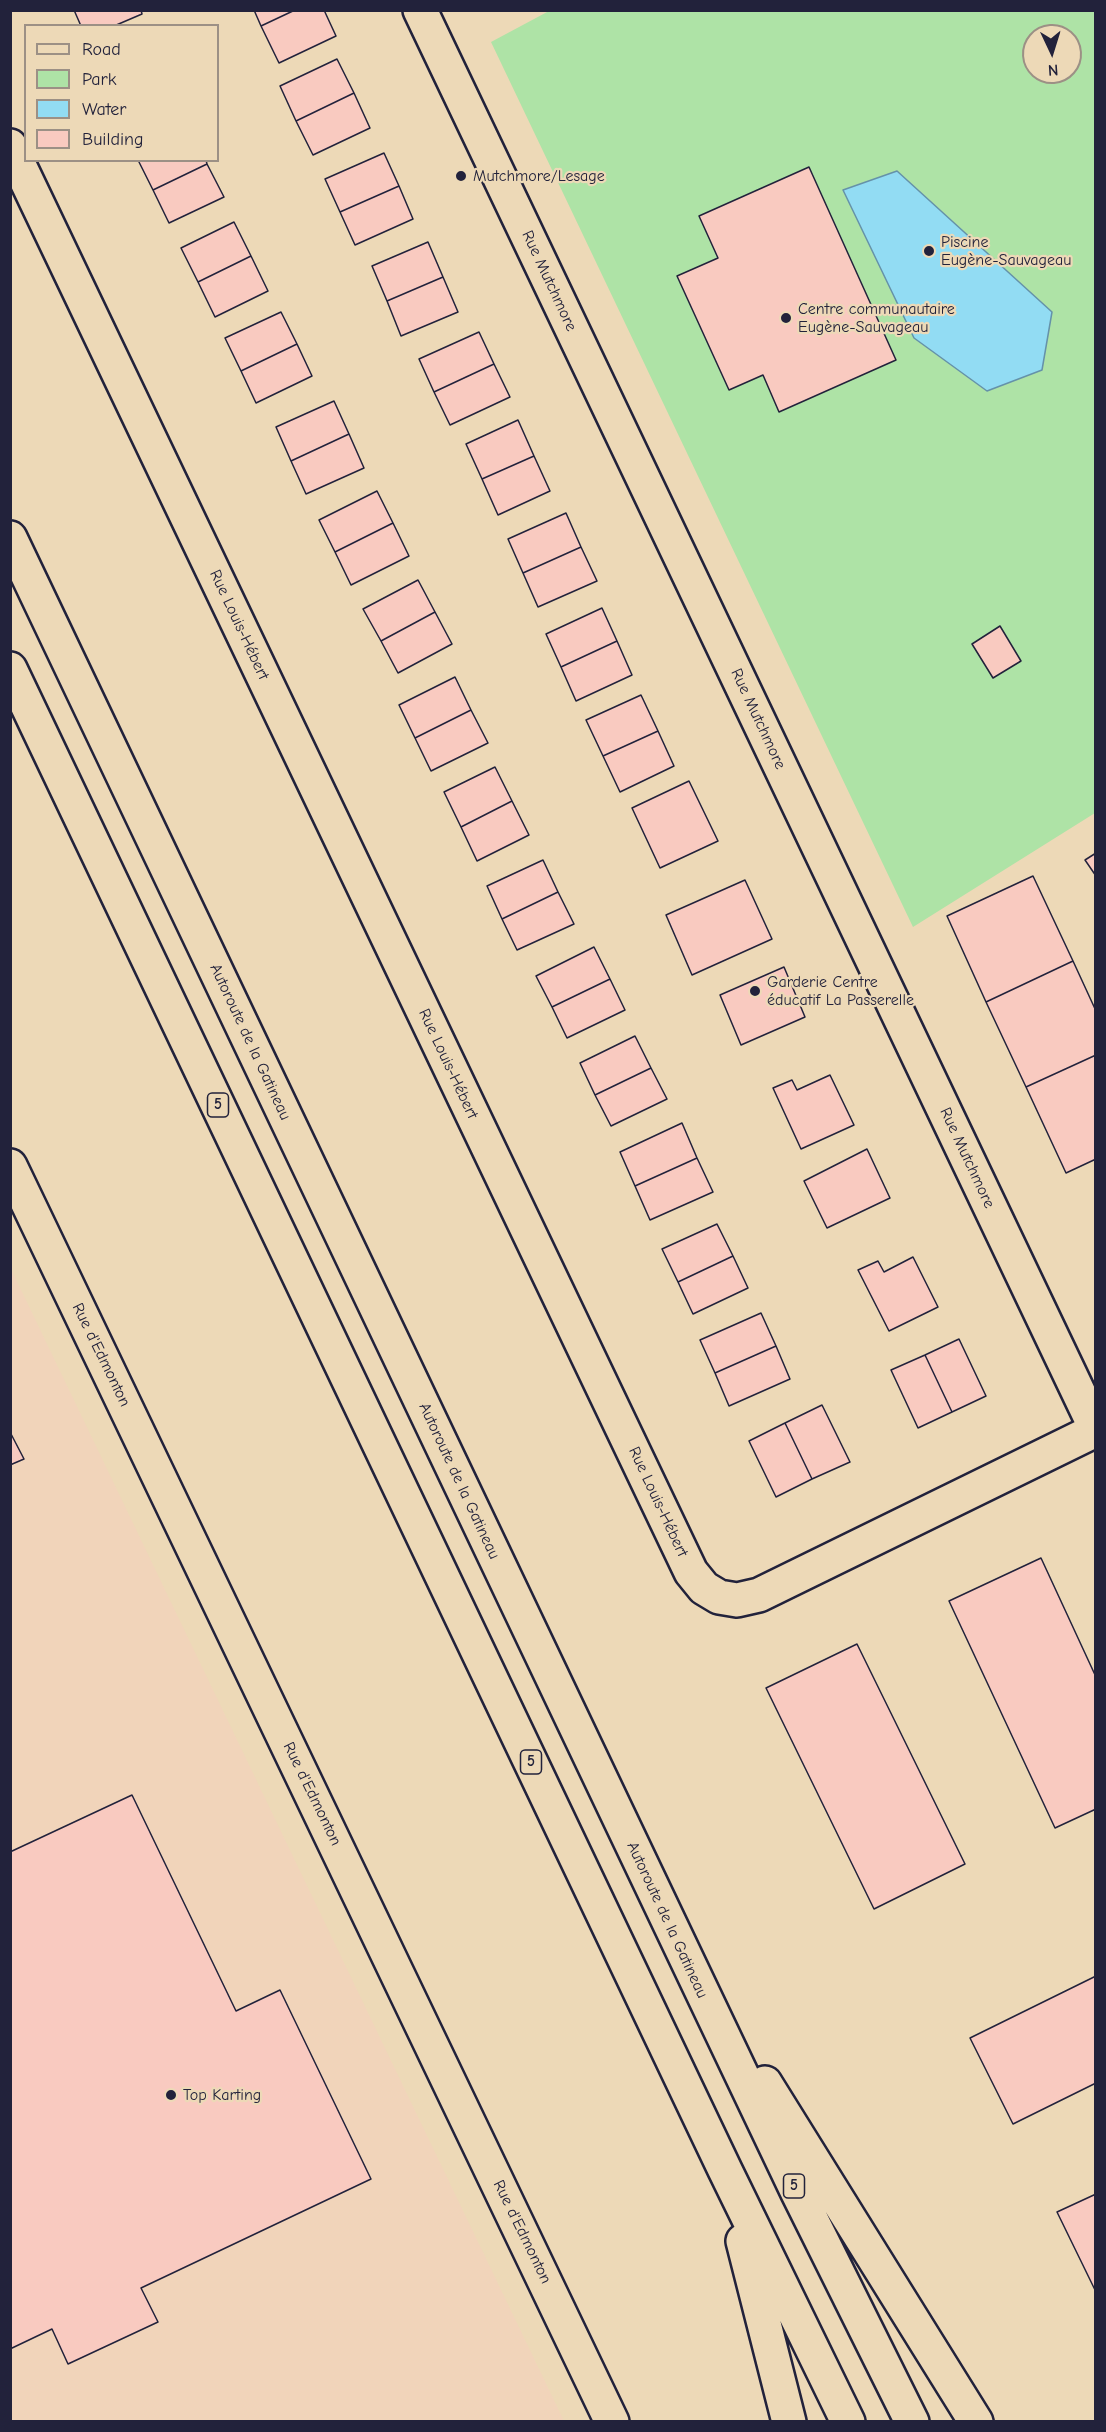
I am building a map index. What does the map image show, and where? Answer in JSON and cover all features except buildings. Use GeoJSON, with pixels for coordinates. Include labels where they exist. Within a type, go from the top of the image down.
{"type":"FeatureCollection","features":[{"type":"Feature","properties":{"kind":"main road","name":"Rue Mutchmore"},"geometry":{"type":"LineString","coordinates":[[420,10],[1095,1429]]}},
{"type":"Feature","properties":{"kind":"main road","name":"Rue Louis-Hébert"},"geometry":{"type":"LineString","coordinates":[[10,146],[691,1572],[704,1587],[719,1597],[736,1600],[759,1595],[1095,1429]]}},
{"type":"Feature","properties":{"kind":"main road","name":"Autoroute de la Gatineau"},"geometry":{"type":"LineString","coordinates":[[10,538],[803,2204],[912,2421]]}},
{"type":"Feature","properties":{"kind":"main road","name":"5"},"geometry":{"type":"LineString","coordinates":[[10,669],[725,2170],[848,2421]]}},
{"type":"Feature","properties":{"kind":"main road","name":"Rue d'Edmonton"},"geometry":{"type":"LineString","coordinates":[[10,1166],[612,2421]]}},
{"type":"Feature","properties":{"kind":"main road"},"geometry":{"type":"LineString","coordinates":[[681,1949],[976,2421]]}},
{"type":"Feature","properties":{"kind":"main road"},"geometry":{"type":"LineString","coordinates":[[725,2170],[789,2421]]}},
{"type":"Feature","properties":{"kind":"shaded area"},"geometry":{"type":"Polygon","coordinates":[[[11,1269],[564,2421],[11,2421],[11,1269]]]}},
{"type":"Feature","properties":{"kind":"green space"},"geometry":{"type":"Polygon","coordinates":[[[549,11],[1095,11],[1095,813],[913,927],[491,42],[549,11]]]}},
{"type":"Feature","properties":{"kind":"water","name":"Piscine Eugène-Sauvageau"},"geometry":{"type":"Polygon","coordinates":[[[897,171],[1052,312],[1042,370],[987,391],[914,338],[843,190],[897,171]]]}},
{"type":"Feature","properties":{"kind":"place","name":"Mutchmore/Lesage"},"geometry":{"type":"Point","coordinates":[461,176]}},
{"type":"Feature","properties":{"kind":"place","name":"Piscine Eugène-Sauvageau"},"geometry":{"type":"Point","coordinates":[929,251]}},
{"type":"Feature","properties":{"kind":"place","name":"Centre communautaire Eugène-Sauvageau"},"geometry":{"type":"Point","coordinates":[786,318]}},
{"type":"Feature","properties":{"kind":"place","name":"Garderie Centre éducatif La Passerelle"},"geometry":{"type":"Point","coordinates":[755,991]}},
{"type":"Feature","properties":{"kind":"place","name":"Top Karting"},"geometry":{"type":"Point","coordinates":[171,2095]}}]}
